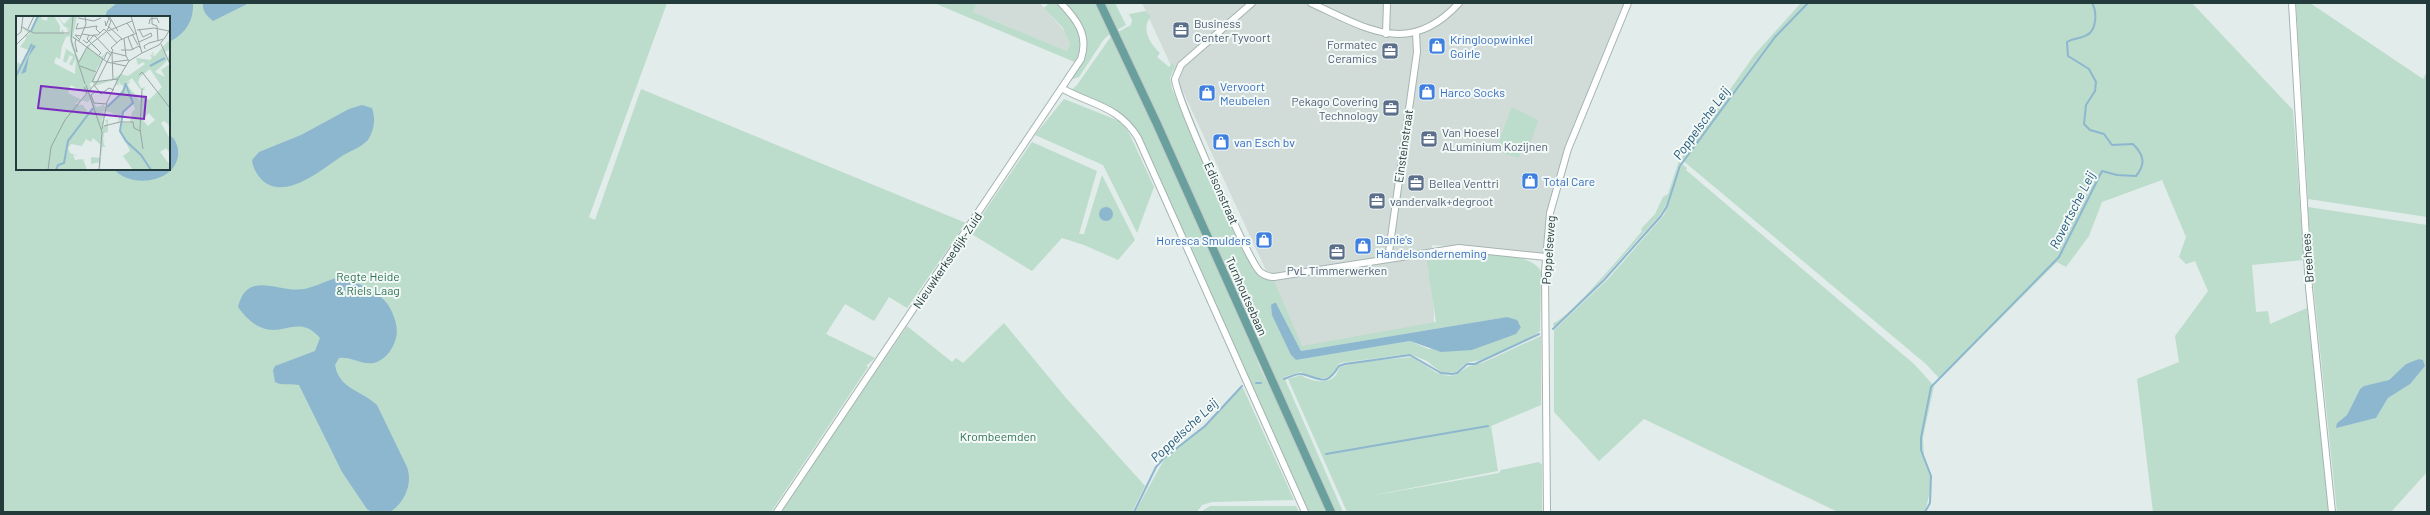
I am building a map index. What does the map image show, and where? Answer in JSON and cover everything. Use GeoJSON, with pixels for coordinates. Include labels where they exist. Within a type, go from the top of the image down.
{"type":"FeatureCollection","features":[{"type":"Feature","properties":{"kind":"main road","name":"Turnhoutsebaan"},"geometry":{"type":"LineString","coordinates":[[1100,3],[1157,124],[1331,512]]}},
{"type":"Feature","properties":{"kind":"street","name":"Nieuwkerksedijk-Zuid"},"geometry":{"type":"LineString","coordinates":[[777,512],[1063,89],[1081,59],[1084,47],[1080,25],[1061,3]]}},
{"type":"Feature","properties":{"kind":"street","name":"Edisonstraat"},"geometry":{"type":"LineString","coordinates":[[1252,3],[1181,65],[1175,79],[1185,110],[1254,264],[1263,274],[1274,277],[1459,248],[1546,257]]}},
{"type":"Feature","properties":{"kind":"street"},"geometry":{"type":"LineString","coordinates":[[1310,3],[1369,30],[1386,34],[1416,33],[1439,22],[1459,3]]}},
{"type":"Feature","properties":{"kind":"street"},"geometry":{"type":"LineString","coordinates":[[1386,34],[1387,3]]}},
{"type":"Feature","properties":{"kind":"street","name":"Poppelseweg"},"geometry":{"type":"LineString","coordinates":[[1547,512],[1546,257],[1550,213],[1562,164],[1628,3]]}},
{"type":"Feature","properties":{"kind":"street","name":"Breehees"},"geometry":{"type":"LineString","coordinates":[[2292,3],[2309,288],[2332,512]]}},
{"type":"Feature","properties":{"kind":"street","name":"Einsteinstraat"},"geometry":{"type":"LineString","coordinates":[[1388,259],[1417,52],[1416,33]]}},
{"type":"Feature","properties":{"kind":"street"},"geometry":{"type":"LineString","coordinates":[[1063,89],[1111,110],[1127,122],[1138,138],[1305,512]]}},
{"type":"Feature","properties":{"kind":"shaded area"},"geometry":{"type":"Polygon","coordinates":[[[977,3],[1040,3],[1066,33],[1070,43],[1067,51],[973,12],[977,3]]]}},
{"type":"Feature","properties":{"kind":"shaded area"},"geometry":{"type":"Polygon","coordinates":[[[1142,3],[1628,3],[1564,152],[1544,253],[1432,245],[1434,324],[1302,348],[1142,3]]]}},
{"type":"Feature","properties":{"kind":"green space","name":"Regte Heide & Riels Laag"},"geometry":{"type":"Polygon","coordinates":[[[3,3],[667,3],[589,217],[595,220],[641,89],[966,223],[907,308],[889,297],[874,321],[845,304],[826,334],[875,358],[866,366],[868,367],[771,512],[3,512],[3,3]]]}},
{"type":"Feature","properties":{"kind":"green space"},"geometry":{"type":"Polygon","coordinates":[[[934,3],[977,3],[973,12],[1067,51],[1070,43],[1063,28],[1044,8],[1049,3],[1057,3],[1078,30],[1081,45],[1077,63],[934,3]]]}},
{"type":"Feature","properties":{"kind":"green space"},"geometry":{"type":"Polygon","coordinates":[[[1065,3],[1096,3],[1111,33],[1104,39],[1079,77],[1070,80],[1083,58],[1086,49],[1086,40],[1085,32],[1080,23],[1065,3]]]}},
{"type":"Feature","properties":{"kind":"green space"},"geometry":{"type":"Polygon","coordinates":[[[1104,3],[1115,3],[1126,25],[1117,30],[1104,3]]]}},
{"type":"Feature","properties":{"kind":"green space"},"geometry":{"type":"Polygon","coordinates":[[[1801,3],[2192,3],[2293,110],[2304,260],[2252,265],[2256,312],[2268,311],[2270,324],[2307,308],[2329,512],[2153,512],[2137,379],[2179,362],[2175,336],[2208,291],[2195,261],[2186,264],[2179,257],[2186,237],[2162,180],[2102,202],[2089,236],[2066,267],[2057,262],[1940,379],[1926,364],[1681,159],[1755,54],[1801,3]]]}},
{"type":"Feature","properties":{"kind":"green space"},"geometry":{"type":"Polygon","coordinates":[[[2296,3],[2310,3],[2423,79],[2427,72],[2427,217],[2308,199],[2296,3]]]}},
{"type":"Feature","properties":{"kind":"green space"},"geometry":{"type":"Polygon","coordinates":[[[1145,11],[1151,16],[1147,25],[1150,40],[1160,53],[1157,57],[1169,67],[1172,63],[1175,66],[1170,78],[1172,89],[1252,267],[1259,276],[1274,281],[1302,346],[1436,322],[1426,255],[1488,253],[1506,255],[1534,264],[1541,272],[1540,331],[1525,341],[1481,360],[1466,363],[1456,372],[1442,373],[1427,361],[1410,354],[1340,363],[1334,373],[1325,378],[1309,376],[1301,372],[1284,377],[1343,512],[1334,512],[1264,353],[1254,326],[1240,301],[1118,32],[1131,25],[1132,20],[1129,14],[1145,11]],[[1276,303],[1291,355],[1296,360],[1410,341],[1428,349],[1472,350],[1515,334],[1521,327],[1520,324],[1507,317],[1301,351],[1276,303]]]}},
{"type":"Feature","properties":{"kind":"green space"},"geometry":{"type":"Polygon","coordinates":[[[1112,35],[1251,340],[1262,373],[1274,391],[1328,512],[1307,512],[1136,130],[1129,122],[1115,111],[1098,102],[1070,91],[1077,85],[1112,35]]]}},
{"type":"Feature","properties":{"kind":"green space"},"geometry":{"type":"Polygon","coordinates":[[[1064,99],[1122,122],[1130,135],[1154,187],[1137,233],[1103,165],[1035,135],[1064,99]]]}},
{"type":"Feature","properties":{"kind":"green space"},"geometry":{"type":"Polygon","coordinates":[[[1512,107],[1538,120],[1530,144],[1524,142],[1519,158],[1495,151],[1512,107]]]}},
{"type":"Feature","properties":{"kind":"green space"},"geometry":{"type":"Polygon","coordinates":[[[1032,142],[1097,171],[1079,234],[1084,234],[1102,175],[1135,240],[1118,260],[1084,245],[1062,238],[1032,271],[970,233],[1032,142]]]}},
{"type":"Feature","properties":{"kind":"green space"},"geometry":{"type":"Polygon","coordinates":[[[1679,161],[1681,163],[1667,203],[1660,215],[1592,291],[1554,327],[1553,323],[1561,319],[1584,297],[1625,252],[1642,231],[1641,229],[1655,214],[1663,197],[1668,194],[1679,161]]]}},
{"type":"Feature","properties":{"kind":"green space"},"geometry":{"type":"Polygon","coordinates":[[[1682,164],[1687,168],[1686,170],[1914,364],[1934,386],[1923,437],[1924,458],[1931,474],[1931,487],[1925,512],[1838,512],[1644,419],[1599,461],[1554,412],[1554,330],[1609,278],[1664,215],[1682,164]]]}},
{"type":"Feature","properties":{"kind":"green space"},"geometry":{"type":"Polygon","coordinates":[[[2308,207],[2427,225],[2427,472],[2391,512],[2337,512],[2313,282],[2308,207]],[[2423,360],[2406,364],[2389,380],[2364,386],[2360,389],[2347,415],[2337,423],[2346,425],[2376,418],[2388,398],[2403,388],[2425,366],[2423,360]]]}},
{"type":"Feature","properties":{"kind":"green space","name":"Krombeemden"},"geometry":{"type":"Polygon","coordinates":[[[1004,323],[1066,398],[1145,486],[1132,512],[780,512],[907,326],[952,362],[956,358],[963,363],[1004,323]]]}},
{"type":"Feature","properties":{"kind":"green space"},"geometry":{"type":"Polygon","coordinates":[[[1541,336],[1541,405],[1491,426],[1498,471],[1365,497],[1499,473],[1501,470],[1539,462],[1542,465],[1542,512],[1347,512],[1288,379],[1301,375],[1309,379],[1323,381],[1332,379],[1340,367],[1357,362],[1412,357],[1437,373],[1449,376],[1455,375],[1469,366],[1482,363],[1541,336]]]}},
{"type":"Feature","properties":{"kind":"green space"},"geometry":{"type":"Polygon","coordinates":[[[1240,388],[1243,388],[1294,500],[1212,502],[1202,505],[1197,512],[1135,512],[1165,458],[1208,424],[1240,388]]]}},
{"type":"Feature","properties":{"kind":"green space"},"geometry":{"type":"Polygon","coordinates":[[[1210,506],[1296,506],[1299,512],[1201,512],[1210,506]]]}},
{"type":"Feature","properties":{"kind":"water"},"geometry":{"type":"Polygon","coordinates":[[[117,3],[193,3],[190,21],[184,31],[170,42],[170,16],[105,16],[107,11],[117,3]]]}},
{"type":"Feature","properties":{"kind":"water"},"geometry":{"type":"Polygon","coordinates":[[[203,3],[249,3],[213,21],[205,13],[203,8],[203,3]]]}},
{"type":"Feature","properties":{"kind":"water"},"geometry":{"type":"Polygon","coordinates":[[[362,105],[372,108],[374,121],[373,129],[368,140],[361,146],[312,176],[290,186],[280,187],[270,185],[258,175],[252,160],[259,152],[301,135],[349,109],[362,105]]]}},
{"type":"Feature","properties":{"kind":"water"},"geometry":{"type":"Polygon","coordinates":[[[170,136],[174,139],[178,150],[177,161],[172,169],[164,176],[143,181],[122,176],[115,170],[170,170],[170,136]]]}},
{"type":"Feature","properties":{"kind":"water"},"geometry":{"type":"Polygon","coordinates":[[[1103,207],[1109,207],[1113,211],[1113,217],[1109,221],[1103,221],[1099,217],[1099,211],[1103,207]]]}},
{"type":"Feature","properties":{"kind":"water"},"geometry":{"type":"Polygon","coordinates":[[[337,278],[363,286],[379,295],[390,308],[396,323],[397,335],[394,344],[383,358],[377,362],[367,363],[349,358],[339,358],[335,365],[337,373],[346,384],[377,405],[407,467],[409,480],[404,498],[390,512],[372,512],[367,509],[342,472],[299,385],[280,384],[275,382],[273,370],[275,366],[315,351],[320,338],[310,329],[301,327],[273,330],[262,328],[251,321],[238,307],[242,295],[248,289],[256,286],[265,285],[304,289],[337,278]]]}},
{"type":"Feature","properties":{"kind":"water"},"geometry":{"type":"Polygon","coordinates":[[[1276,303],[1301,351],[1507,317],[1517,320],[1521,327],[1516,334],[1472,350],[1441,352],[1410,341],[1296,360],[1291,355],[1272,315],[1271,305],[1276,303]]]}},
{"type":"Feature","properties":{"kind":"water"},"geometry":{"type":"Polygon","coordinates":[[[2419,359],[2423,360],[2425,366],[2410,384],[2388,398],[2376,418],[2336,428],[2337,423],[2347,415],[2360,389],[2364,386],[2389,380],[2406,364],[2419,359]]]}},
{"type":"Feature","properties":{"kind":"waterway","name":"Poppelsche Leij"},"geometry":{"type":"LineString","coordinates":[[1553,329],[1604,280],[1661,216],[1667,206],[1680,166],[1775,37],[1808,3]]}},
{"type":"Feature","properties":{"kind":"waterway","name":"Rovertsche Leij"},"geometry":{"type":"LineString","coordinates":[[1925,512],[1930,503],[1931,476],[1921,450],[1921,438],[1931,387],[2059,257],[2102,171],[2117,175],[2136,176],[2142,164],[2140,152],[2133,144],[2112,145],[2104,134],[2090,130],[2084,124],[2086,105],[2095,91],[2096,82],[2089,69],[2068,56],[2067,42],[2087,35],[2093,29],[2095,11],[2092,3]]}},
{"type":"Feature","properties":{"kind":"waterway","name":"Poppelsche Leij"},"geometry":{"type":"LineString","coordinates":[[1284,379],[1293,375],[1302,374],[1323,380],[1331,377],[1339,366],[1345,364],[1410,355],[1441,373],[1452,374],[1457,373],[1467,364],[1475,364],[1539,334]]}},
{"type":"Feature","properties":{"kind":"waterway","name":"Poppelsche Leij"},"geometry":{"type":"LineString","coordinates":[[1256,383],[1261,383]]}},
{"type":"Feature","properties":{"kind":"waterway","name":"Poppelsche Leij"},"geometry":{"type":"LineString","coordinates":[[1134,512],[1156,467],[1163,459],[1205,426],[1242,386]]}},
{"type":"Feature","properties":{"kind":"waterway"},"geometry":{"type":"LineString","coordinates":[[1326,454],[1488,426]]}},
{"type":"Feature","properties":{"kind":"place","name":"Business Center Tyvoort"},"geometry":{"type":"Point","coordinates":[1181,30]}},
{"type":"Feature","properties":{"kind":"place","name":"Kringloopwinkel Goirle"},"geometry":{"type":"Point","coordinates":[1437,46]}},
{"type":"Feature","properties":{"kind":"place","name":"Formatec Ceramics"},"geometry":{"type":"Point","coordinates":[1390,51]}},
{"type":"Feature","properties":{"kind":"place","name":"Harco Socks"},"geometry":{"type":"Point","coordinates":[1427,92]}},
{"type":"Feature","properties":{"kind":"place","name":"Vervoort Meubelen"},"geometry":{"type":"Point","coordinates":[1207,93]}},
{"type":"Feature","properties":{"kind":"place","name":"Pekago Covering Technology"},"geometry":{"type":"Point","coordinates":[1391,108]}},
{"type":"Feature","properties":{"kind":"place","name":"Van Hoesel ALuminium Kozijnen"},"geometry":{"type":"Point","coordinates":[1429,139]}},
{"type":"Feature","properties":{"kind":"place","name":"van Esch bv"},"geometry":{"type":"Point","coordinates":[1221,142]}},
{"type":"Feature","properties":{"kind":"place","name":"Total Care"},"geometry":{"type":"Point","coordinates":[1530,181]}},
{"type":"Feature","properties":{"kind":"place","name":"Bellea Venttri"},"geometry":{"type":"Point","coordinates":[1416,183]}},
{"type":"Feature","properties":{"kind":"place","name":"vandervalk+degroot"},"geometry":{"type":"Point","coordinates":[1377,201]}},
{"type":"Feature","properties":{"kind":"place","name":"Horesca Smulders"},"geometry":{"type":"Point","coordinates":[1264,240]}},
{"type":"Feature","properties":{"kind":"place","name":"Danie's Handelsonderneming"},"geometry":{"type":"Point","coordinates":[1363,246]}},
{"type":"Feature","properties":{"kind":"place","name":"PvL Timmerwerken"},"geometry":{"type":"Point","coordinates":[1337,252]}}]}
